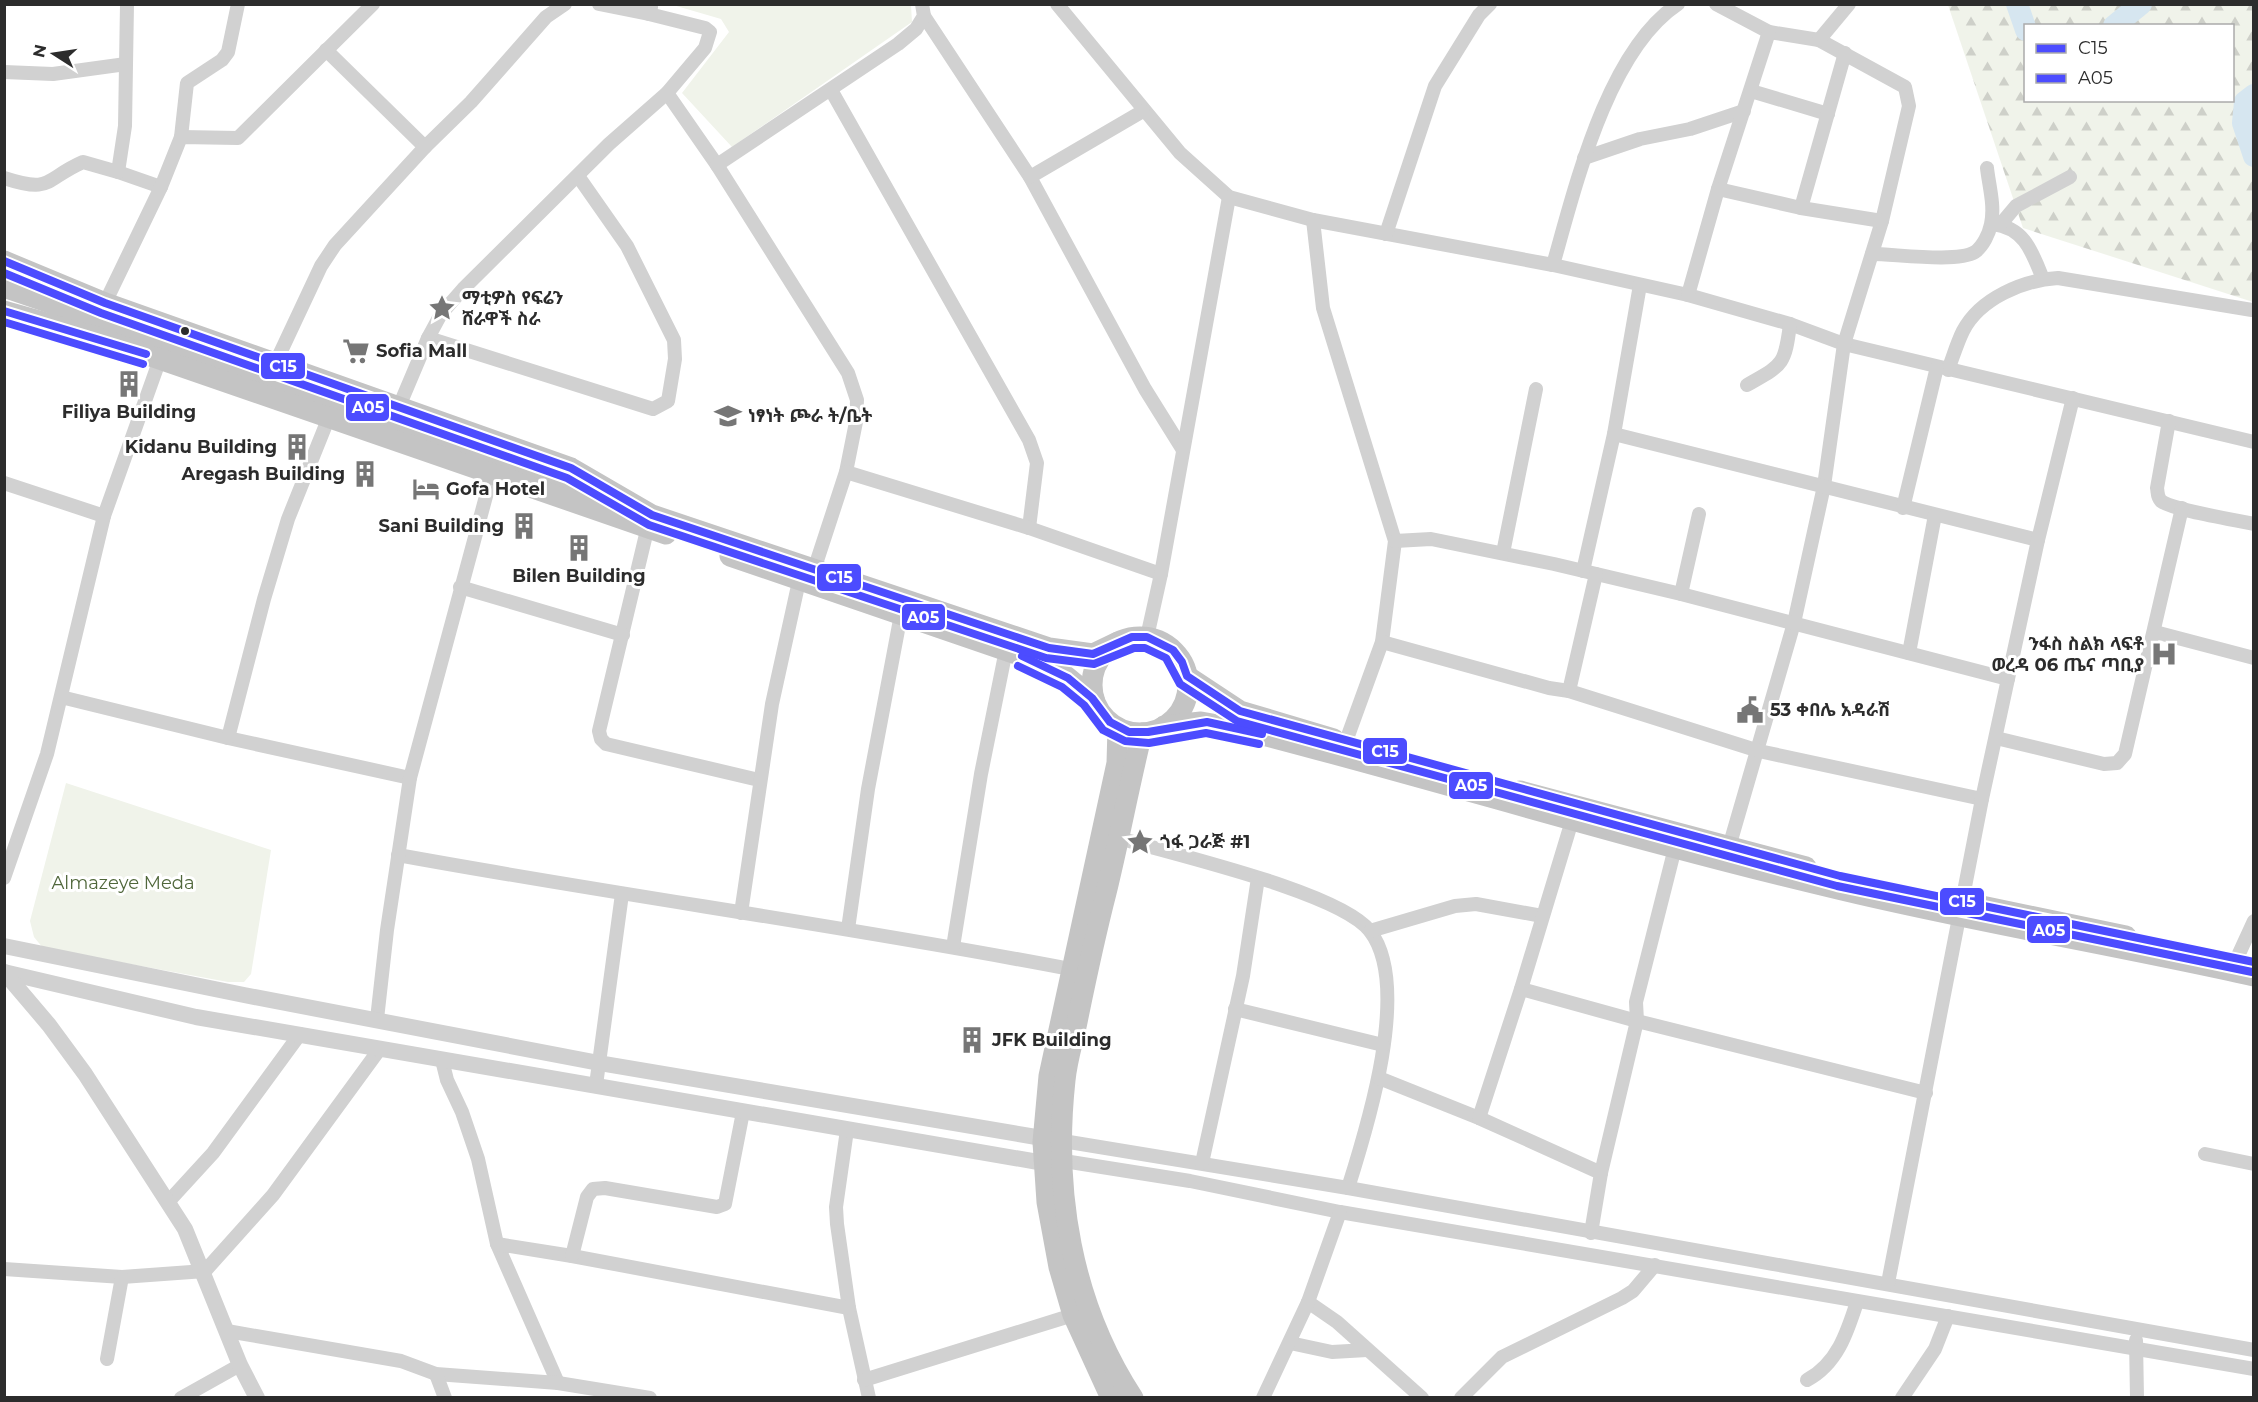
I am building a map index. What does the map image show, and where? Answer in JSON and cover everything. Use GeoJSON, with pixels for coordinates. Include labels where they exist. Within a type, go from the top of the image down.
{"type":"FeatureCollection","features":[{"type":"Feature","properties":{"kind":"main road"},"geometry":{"type":"LineString","coordinates":[[4,261],[105,303],[571,468],[622,508]]}},
{"type":"Feature","properties":{"kind":"main road"},"geometry":{"type":"LineString","coordinates":[[4,269],[83,293]]}},
{"type":"Feature","properties":{"kind":"main road"},"geometry":{"type":"LineString","coordinates":[[4,287],[557,480],[650,521],[1007,642],[1075,654],[1092,654],[1132,637],[1147,637],[1161,642],[1173,650],[1182,662],[1187,676],[1188,691],[1184,705],[1176,717],[1164,726]]}},
{"type":"Feature","properties":{"kind":"main road"},"geometry":{"type":"LineString","coordinates":[[4,304],[492,474],[622,508]]}},
{"type":"Feature","properties":{"kind":"main road"},"geometry":{"type":"LineString","coordinates":[[4,311],[93,336]]}},
{"type":"Feature","properties":{"kind":"main road"},"geometry":{"type":"LineString","coordinates":[[1007,642],[1066,676],[1094,699]]}},
{"type":"Feature","properties":{"kind":"main road"},"geometry":{"type":"LineString","coordinates":[[1118,642],[1104,652],[1095,666],[1092,683],[1094,699],[1099,711],[1118,728],[1142,733],[1164,726],[1200,722],[1343,748]]}},
{"type":"Feature","properties":{"kind":"main road"},"geometry":{"type":"LineString","coordinates":[[1187,676],[1240,711],[1343,748],[1727,854],[2253,976]]}},
{"type":"Feature","properties":{"kind":"main road"},"geometry":{"type":"LineString","coordinates":[[1118,728],[1117,763],[1070,969],[1049,1076],[1054,1151],[1077,1275],[1087,1307],[1118,1374],[1133,1398]]}},
{"type":"Feature","properties":{"kind":"main road"},"geometry":{"type":"LineString","coordinates":[[1111,1398],[1073,1315],[1059,1267],[1047,1202],[1065,1078],[1090,956],[1142,733]]}},
{"type":"Feature","properties":{"kind":"main road"},"geometry":{"type":"LineString","coordinates":[[1960,909],[2245,960]]}},
{"type":"Feature","properties":{"kind":"street"},"geometry":{"type":"LineString","coordinates":[[118,172],[124,126],[127,4]]}},
{"type":"Feature","properties":{"kind":"street"},"geometry":{"type":"LineString","coordinates":[[105,303],[161,187],[181,137],[187,83],[222,60],[228,52],[238,4]]}},
{"type":"Feature","properties":{"kind":"street"},"geometry":{"type":"LineString","coordinates":[[181,137],[238,138],[373,4]]}},
{"type":"Feature","properties":{"kind":"street"},"geometry":{"type":"LineString","coordinates":[[275,364],[321,266],[335,245],[425,147],[471,102],[546,17],[566,4]]}},
{"type":"Feature","properties":{"kind":"street"},"geometry":{"type":"LineString","coordinates":[[398,408],[428,338],[441,314],[463,289],[609,144],[667,93],[705,48],[710,32],[705,28],[650,9],[598,4]]}},
{"type":"Feature","properties":{"kind":"street"},"geometry":{"type":"LineString","coordinates":[[1057,4],[1180,153],[1228,197],[1313,220],[1553,265],[1688,296],[1790,324],[1844,344],[2253,442]]}},
{"type":"Feature","properties":{"kind":"street"},"geometry":{"type":"LineString","coordinates":[[1386,234],[1435,86],[1479,15],[1490,4]]}},
{"type":"Feature","properties":{"kind":"street"},"geometry":{"type":"LineString","coordinates":[[1553,265],[1584,158],[1618,79],[1647,33],[1678,4]]}},
{"type":"Feature","properties":{"kind":"street"},"geometry":{"type":"LineString","coordinates":[[1716,4],[1769,32],[1819,40],[1845,53],[1899,82],[1905,87],[1909,106],[1882,221],[1844,344],[1824,486],[1794,623],[1759,751],[1727,854]]}},
{"type":"Feature","properties":{"kind":"street"},"geometry":{"type":"LineString","coordinates":[[1819,40],[1849,4]]}},
{"type":"Feature","properties":{"kind":"street"},"geometry":{"type":"LineString","coordinates":[[717,165],[898,44],[916,29],[923,10]]}},
{"type":"Feature","properties":{"kind":"street"},"geometry":{"type":"LineString","coordinates":[[923,10],[1030,177],[1145,389],[1183,450]]}},
{"type":"Feature","properties":{"kind":"street"},"geometry":{"type":"LineString","coordinates":[[1688,296],[1718,189],[1769,32]]}},
{"type":"Feature","properties":{"kind":"street"},"geometry":{"type":"LineString","coordinates":[[326,50],[425,147]]}},
{"type":"Feature","properties":{"kind":"street"},"geometry":{"type":"LineString","coordinates":[[1800,208],[1845,53]]}},
{"type":"Feature","properties":{"kind":"street"},"geometry":{"type":"LineString","coordinates":[[4,72],[53,74],[126,64]]}},
{"type":"Feature","properties":{"kind":"street"},"geometry":{"type":"LineString","coordinates":[[831,90],[1029,440],[1037,463],[1029,528]]}},
{"type":"Feature","properties":{"kind":"street"},"geometry":{"type":"LineString","coordinates":[[1751,91],[1828,114]]}},
{"type":"Feature","properties":{"kind":"street"},"geometry":{"type":"LineString","coordinates":[[667,93],[717,165],[848,373],[857,400],[856,422],[846,472],[806,574],[772,704],[741,913]]}},
{"type":"Feature","properties":{"kind":"street"},"geometry":{"type":"LineString","coordinates":[[1030,177],[1143,111]]}},
{"type":"Feature","properties":{"kind":"street"},"geometry":{"type":"LineString","coordinates":[[1584,158],[1640,139],[1690,129],[1744,111]]}},
{"type":"Feature","properties":{"kind":"street"},"geometry":{"type":"LineString","coordinates":[[4,178],[28,186],[38,186],[55,181],[82,162],[161,187]]}},
{"type":"Feature","properties":{"kind":"street"},"geometry":{"type":"LineString","coordinates":[[1987,168],[1996,225]]}},
{"type":"Feature","properties":{"kind":"street"},"geometry":{"type":"LineString","coordinates":[[428,338],[653,409],[668,401],[675,359],[674,340],[627,246],[578,176]]}},
{"type":"Feature","properties":{"kind":"street"},"geometry":{"type":"LineString","coordinates":[[1872,254],[1956,256],[1974,253],[1996,225],[2016,206],[2070,177]]}},
{"type":"Feature","properties":{"kind":"street"},"geometry":{"type":"LineString","coordinates":[[1718,189],[1800,208],[1882,221]]}},
{"type":"Feature","properties":{"kind":"street"},"geometry":{"type":"LineString","coordinates":[[1147,637],[1161,574],[1228,197]]}},
{"type":"Feature","properties":{"kind":"street"},"geometry":{"type":"LineString","coordinates":[[1313,220],[1323,308],[1395,541],[1382,642],[1343,748]]}},
{"type":"Feature","properties":{"kind":"street"},"geometry":{"type":"LineString","coordinates":[[1996,225],[2022,236],[2043,279]]}},
{"type":"Feature","properties":{"kind":"street"},"geometry":{"type":"LineString","coordinates":[[1903,508],[1943,368],[1974,315],[2015,287],[2043,279],[2058,278],[2252,310]]}},
{"type":"Feature","properties":{"kind":"street"},"geometry":{"type":"LineString","coordinates":[[1569,691],[1640,285]]}},
{"type":"Feature","properties":{"kind":"street"},"geometry":{"type":"LineString","coordinates":[[1747,385],[1782,363],[1787,350],[1790,324]]}},
{"type":"Feature","properties":{"kind":"street"},"geometry":{"type":"LineString","coordinates":[[4,878],[47,754],[104,516],[160,359]]}},
{"type":"Feature","properties":{"kind":"street"},"geometry":{"type":"LineString","coordinates":[[1503,553],[1536,388]]}},
{"type":"Feature","properties":{"kind":"street"},"geometry":{"type":"LineString","coordinates":[[1888,1283],[1982,798],[2038,540],[2073,398]]}},
{"type":"Feature","properties":{"kind":"street"},"geometry":{"type":"LineString","coordinates":[[228,738],[264,599],[288,519],[329,417]]}},
{"type":"Feature","properties":{"kind":"street"},"geometry":{"type":"LineString","coordinates":[[2169,421],[2157,488],[2158,498],[2182,508],[2253,524]]}},
{"type":"Feature","properties":{"kind":"street"},"geometry":{"type":"LineString","coordinates":[[1614,434],[2038,540]]}},
{"type":"Feature","properties":{"kind":"street"},"geometry":{"type":"LineString","coordinates":[[846,472],[1029,528],[1161,574]]}},
{"type":"Feature","properties":{"kind":"street"},"geometry":{"type":"LineString","coordinates":[[377,1019],[410,778],[492,474]]}},
{"type":"Feature","properties":{"kind":"street"},"geometry":{"type":"LineString","coordinates":[[4,483],[104,516]]}},
{"type":"Feature","properties":{"kind":"street"},"geometry":{"type":"LineString","coordinates":[[1996,738],[2104,764],[2117,763],[2125,754],[2182,508]]}},
{"type":"Feature","properties":{"kind":"street"},"geometry":{"type":"LineString","coordinates":[[1681,594],[1699,514]]}},
{"type":"Feature","properties":{"kind":"street"},"geometry":{"type":"LineString","coordinates":[[1909,653],[1935,515]]}},
{"type":"Feature","properties":{"kind":"street"},"geometry":{"type":"LineString","coordinates":[[650,521],[599,731],[600,739],[606,744],[759,780]]}},
{"type":"Feature","properties":{"kind":"street"},"geometry":{"type":"LineString","coordinates":[[1395,541],[1431,539],[1503,553],[1681,594],[2008,680]]}},
{"type":"Feature","properties":{"kind":"street"},"geometry":{"type":"LineString","coordinates":[[460,587],[623,635]]}},
{"type":"Feature","properties":{"kind":"street"},"geometry":{"type":"LineString","coordinates":[[848,929],[868,789],[903,608]]}},
{"type":"Feature","properties":{"kind":"street"},"geometry":{"type":"LineString","coordinates":[[2155,632],[2253,658]]}},
{"type":"Feature","properties":{"kind":"street"},"geometry":{"type":"LineString","coordinates":[[953,947],[981,774],[1007,642]]}},
{"type":"Feature","properties":{"kind":"street"},"geometry":{"type":"LineString","coordinates":[[1382,642],[1549,688],[1569,691],[1759,751],[1982,798]]}},
{"type":"Feature","properties":{"kind":"street"},"geometry":{"type":"LineString","coordinates":[[61,697],[228,738],[410,778]]}},
{"type":"Feature","properties":{"kind":"street"},"geometry":{"type":"LineString","coordinates":[[1479,1118],[1574,813]]}},
{"type":"Feature","properties":{"kind":"street"},"geometry":{"type":"LineString","coordinates":[[1119,838],[1284,885],[1352,915],[1370,931],[1384,961],[1388,1003],[1379,1078],[1368,1128],[1348,1188]]}},
{"type":"Feature","properties":{"kind":"street"},"geometry":{"type":"LineString","coordinates":[[1591,1233],[1600,1173],[1637,1022],[1636,1002],[1677,840]]}},
{"type":"Feature","properties":{"kind":"street"},"geometry":{"type":"LineString","coordinates":[[398,855],[622,894],[848,929],[1070,969]]}},
{"type":"Feature","properties":{"kind":"street"},"geometry":{"type":"LineString","coordinates":[[1202,1163],[1235,1010],[1258,878]]}},
{"type":"Feature","properties":{"kind":"street"},"geometry":{"type":"LineString","coordinates":[[596,1085],[622,894]]}},
{"type":"Feature","properties":{"kind":"street"},"geometry":{"type":"LineString","coordinates":[[1370,931],[1455,906],[1476,904],[1542,916]]}},
{"type":"Feature","properties":{"kind":"street"},"geometry":{"type":"LineString","coordinates":[[2245,960],[2253,921]]}},
{"type":"Feature","properties":{"kind":"street"},"geometry":{"type":"LineString","coordinates":[[4,946],[1054,1151],[1340,1212],[2253,1369]]}},
{"type":"Feature","properties":{"kind":"street"},"geometry":{"type":"LineString","coordinates":[[4,972],[162,1010],[378,1050],[596,1085],[847,1130],[1202,1163],[1591,1233],[1888,1283],[2253,1350]]}},
{"type":"Feature","properties":{"kind":"street"},"geometry":{"type":"LineString","coordinates":[[4,972],[49,1025],[85,1074],[185,1228],[205,1271],[240,1365],[256,1398]]}},
{"type":"Feature","properties":{"kind":"street"},"geometry":{"type":"LineString","coordinates":[[1521,989],[1637,1022],[1926,1093]]}},
{"type":"Feature","properties":{"kind":"street"},"geometry":{"type":"LineString","coordinates":[[1235,1010],[1383,1045]]}},
{"type":"Feature","properties":{"kind":"street"},"geometry":{"type":"LineString","coordinates":[[169,1201],[213,1154],[300,1034]]}},
{"type":"Feature","properties":{"kind":"street"},"geometry":{"type":"LineString","coordinates":[[4,1269],[123,1277],[205,1271],[273,1195],[378,1050]]}},
{"type":"Feature","properties":{"kind":"street"},"geometry":{"type":"LineString","coordinates":[[442,1060],[447,1080],[462,1112],[478,1159],[497,1244],[558,1383]]}},
{"type":"Feature","properties":{"kind":"street"},"geometry":{"type":"LineString","coordinates":[[1379,1078],[1479,1118],[1600,1173]]}},
{"type":"Feature","properties":{"kind":"street"},"geometry":{"type":"LineString","coordinates":[[572,1256],[587,1197],[593,1189],[605,1188],[717,1207],[724,1204],[743,1112]]}},
{"type":"Feature","properties":{"kind":"street"},"geometry":{"type":"LineString","coordinates":[[847,1130],[836,1207],[849,1308],[869,1398]]}},
{"type":"Feature","properties":{"kind":"street"},"geometry":{"type":"LineString","coordinates":[[2205,1154],[2253,1164]]}},
{"type":"Feature","properties":{"kind":"street"},"geometry":{"type":"LineString","coordinates":[[1263,1398],[1308,1302],[1340,1212]]}},
{"type":"Feature","properties":{"kind":"street"},"geometry":{"type":"LineString","coordinates":[[497,1244],[849,1308]]}},
{"type":"Feature","properties":{"kind":"street"},"geometry":{"type":"LineString","coordinates":[[1461,1398],[1502,1357],[1633,1292],[1655,1265]]}},
{"type":"Feature","properties":{"kind":"street"},"geometry":{"type":"LineString","coordinates":[[107,1359],[123,1277]]}},
{"type":"Feature","properties":{"kind":"street"},"geometry":{"type":"LineString","coordinates":[[1308,1302],[1337,1322],[1422,1398]]}},
{"type":"Feature","properties":{"kind":"street"},"geometry":{"type":"LineString","coordinates":[[1807,1380],[1828,1365],[1848,1329],[1857,1302]]}},
{"type":"Feature","properties":{"kind":"street"},"geometry":{"type":"LineString","coordinates":[[864,1380],[1073,1315]]}},
{"type":"Feature","properties":{"kind":"street"},"geometry":{"type":"LineString","coordinates":[[1902,1398],[1935,1349],[1948,1316]]}},
{"type":"Feature","properties":{"kind":"street"},"geometry":{"type":"LineString","coordinates":[[2137,1398],[2134,1348],[2138,1329]]}},
{"type":"Feature","properties":{"kind":"street"},"geometry":{"type":"LineString","coordinates":[[227,1331],[401,1361],[436,1374],[558,1383],[650,1398]]}},
{"type":"Feature","properties":{"kind":"street"},"geometry":{"type":"LineString","coordinates":[[1290,1343],[1332,1352],[1367,1350]]}},
{"type":"Feature","properties":{"kind":"street"},"geometry":{"type":"LineString","coordinates":[[182,1398],[240,1365]]}},
{"type":"Feature","properties":{"kind":"street"},"geometry":{"type":"LineString","coordinates":[[436,1374],[446,1398]]}},
{"type":"Feature","properties":{"kind":"green space"},"geometry":{"type":"Polygon","coordinates":[[[673,5],[911,5],[912,22],[732,147],[682,93],[729,32],[721,19],[673,5]]]}},
{"type":"Feature","properties":{"kind":"green space"},"geometry":{"type":"Polygon","coordinates":[[[1948,5],[2253,5],[2253,302],[2023,228],[1948,5]]]}},
{"type":"Feature","properties":{"kind":"green space","name":"Almazeye Meda"},"geometry":{"type":"Polygon","coordinates":[[[66,783],[271,850],[251,974],[244,982],[228,982],[43,948],[34,937],[30,921],[66,783]]]}},
{"type":"Feature","properties":{"kind":"waterway"},"geometry":{"type":"LineString","coordinates":[[2017,4],[2024,24]]}},
{"type":"Feature","properties":{"kind":"waterway"},"geometry":{"type":"LineString","coordinates":[[2116,24],[2141,4]]}},
{"type":"Feature","properties":{"kind":"waterway"},"geometry":{"type":"LineString","coordinates":[[2254,95],[2245,102],[2243,123],[2254,156]]}},
{"type":"Feature","properties":{"kind":"transit line","name":"C15"},"geometry":{"type":"LineString","coordinates":[[4,261],[105,303],[571,468],[652,515],[1049,648],[1093,654],[1132,637],[1147,637],[1173,650],[1182,662],[1187,676],[1240,711],[1840,876],[2254,962]]}},
{"type":"Feature","properties":{"kind":"transit line","name":"A05"},"geometry":{"type":"LineString","coordinates":[[4,273],[101,313],[567,478],[649,525],[1046,658],[1094,664],[1134,648],[1145,648],[1166,658],[1180,684],[1237,721],[1837,886],[2252,972]]}},
{"type":"Feature","properties":{"kind":"transit line","name":"C15"},"geometry":{"type":"LineString","coordinates":[[4,311],[146,354]]}},
{"type":"Feature","properties":{"kind":"transit line","name":"A05"},"geometry":{"type":"LineString","coordinates":[[4,322],[143,364]]}},
{"type":"Feature","properties":{"kind":"transit line","name":"C15"},"geometry":{"type":"LineString","coordinates":[[1022,656],[1068,678],[1092,698],[1110,722],[1129,732],[1148,732],[1207,722],[1262,734]]}},
{"type":"Feature","properties":{"kind":"transit line","name":"A05"},"geometry":{"type":"LineString","coordinates":[[1018,666],[1062,687],[1084,705],[1103,730],[1125,741],[1149,743],[1206,733],[1259,744]]}},
{"type":"Feature","properties":{"kind":"place","name":"ማቲዎስ የፍሬን ሸራዋች ስራ"},"geometry":{"type":"Point","coordinates":[442,308]}},
{"type":"Feature","properties":{"kind":"place","name":"Sofia Mall"},"geometry":{"type":"Point","coordinates":[356,351]}},
{"type":"Feature","properties":{"kind":"place","name":"Filiya Building"},"geometry":{"type":"Point","coordinates":[129,384]}},
{"type":"Feature","properties":{"kind":"place","name":"ነፃነት ጮራ ት/ቤት"},"geometry":{"type":"Point","coordinates":[728,416]}},
{"type":"Feature","properties":{"kind":"place","name":"Kidanu Building"},"geometry":{"type":"Point","coordinates":[297,447]}},
{"type":"Feature","properties":{"kind":"place","name":"Aregash Building"},"geometry":{"type":"Point","coordinates":[365,474]}},
{"type":"Feature","properties":{"kind":"place","name":"Gofa Hotel"},"geometry":{"type":"Point","coordinates":[426,489]}},
{"type":"Feature","properties":{"kind":"place","name":"Sani Building"},"geometry":{"type":"Point","coordinates":[524,526]}},
{"type":"Feature","properties":{"kind":"place","name":"Bilen Building"},"geometry":{"type":"Point","coordinates":[579,548]}},
{"type":"Feature","properties":{"kind":"place","name":"ንፋስ ስልክ ላፍቶ ወረዳ 06 ጤና ጣቢያ"},"geometry":{"type":"Point","coordinates":[2164,654]}},
{"type":"Feature","properties":{"kind":"place","name":"53 ቀበሌ አዳራሽ"},"geometry":{"type":"Point","coordinates":[1750,710]}},
{"type":"Feature","properties":{"kind":"place","name":"ጎፋ ጋራጅ #1"},"geometry":{"type":"Point","coordinates":[1140,842]}},
{"type":"Feature","properties":{"kind":"place","name":"JFK Building"},"geometry":{"type":"Point","coordinates":[972,1040]}}]}
